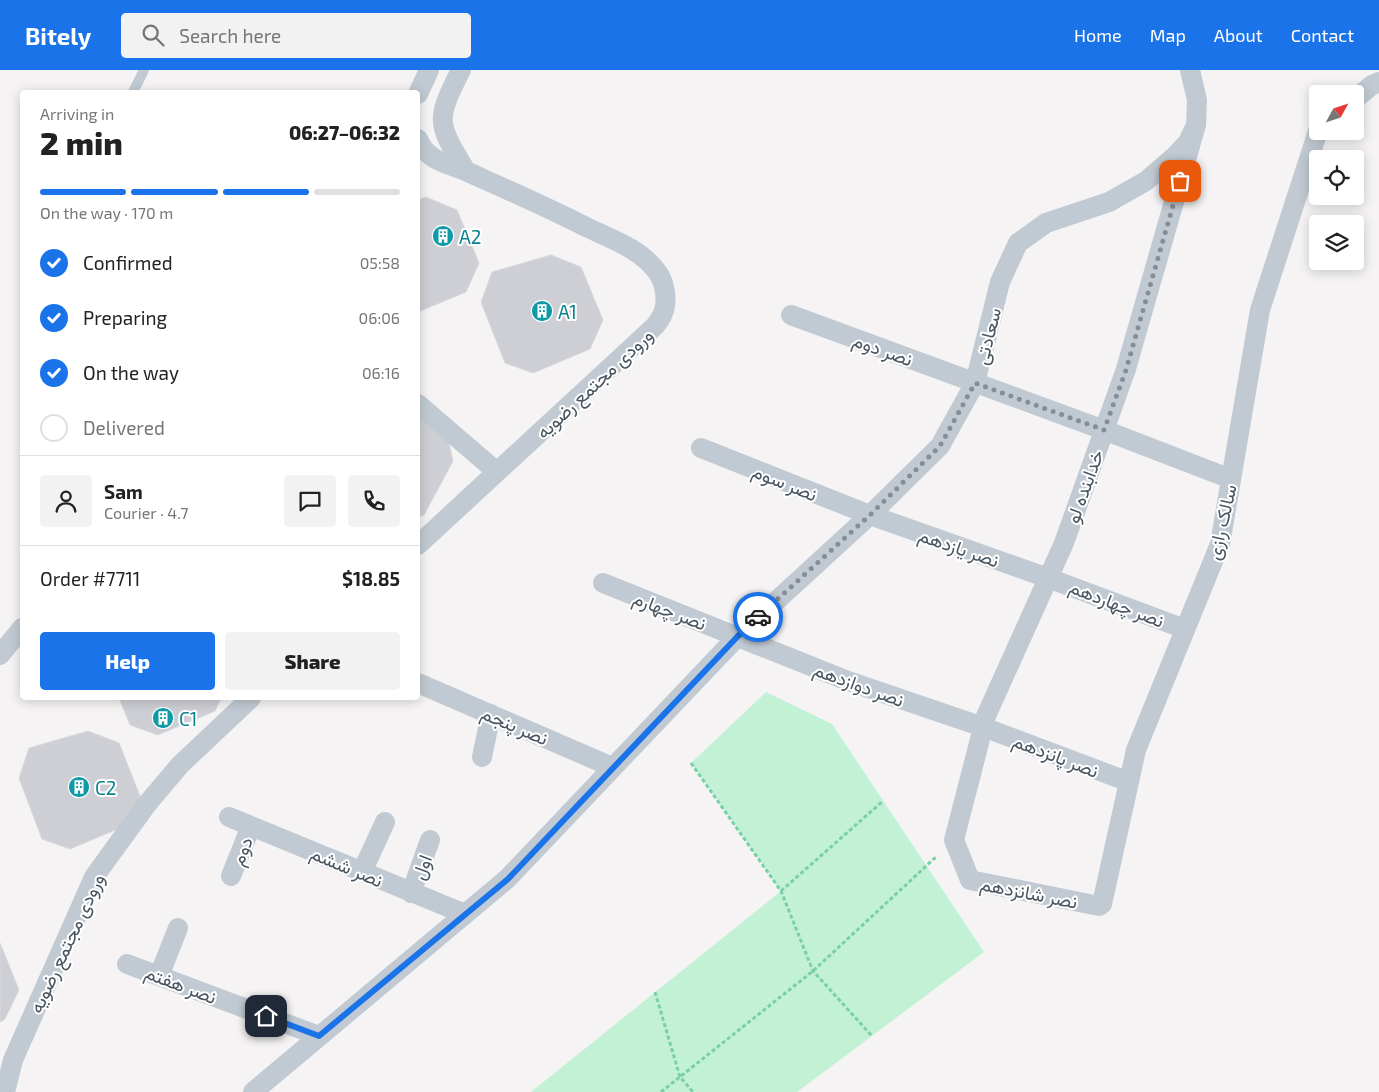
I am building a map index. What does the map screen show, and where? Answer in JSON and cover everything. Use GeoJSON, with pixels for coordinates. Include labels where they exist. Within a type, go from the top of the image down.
{"type":"FeatureCollection","features":[{"type":"Feature","properties":{"kind":"street"},"geometry":{"type":"LineString","coordinates":[[420,90],[429,70]]}},
{"type":"Feature","properties":{"kind":"street"},"geometry":{"type":"LineString","coordinates":[[461,70],[446,101],[441,120],[446,138],[466,171]]}},
{"type":"Feature","properties":{"kind":"street","name":"سعادتی"},"geometry":{"type":"LineString","coordinates":[[253,1092],[508,879],[738,636],[870,515],[940,446],[975,383],[1000,282],[1018,242],[1046,222],[1109,202],[1146,181],[1176,155],[1188,142],[1196,125],[1197,100],[1190,70]]}},
{"type":"Feature","properties":{"kind":"street"},"geometry":{"type":"LineString","coordinates":[[1364,92],[1379,82]]}},
{"type":"Feature","properties":{"kind":"street","name":"خدابنده لو"},"geometry":{"type":"LineString","coordinates":[[954,840],[986,716],[1064,543],[1126,370],[1196,125]]}},
{"type":"Feature","properties":{"kind":"street","name":"سالک رازی"},"geometry":{"type":"LineString","coordinates":[[1101,905],[1136,750],[1220,544],[1260,310],[1315,140]]}},
{"type":"Feature","properties":{"kind":"street","name":"ورودی مجتمع رضویه"},"geometry":{"type":"LineString","coordinates":[[420,143],[431,158],[466,171],[542,205],[626,246],[651,264],[659,274],[666,302],[663,313],[655,326],[420,542]]}},
{"type":"Feature","properties":{"kind":"street","name":"نصر دوم"},"geometry":{"type":"LineString","coordinates":[[791,315],[1104,430],[1231,479]]}},
{"type":"Feature","properties":{"kind":"street"},"geometry":{"type":"LineString","coordinates":[[420,406],[498,472]]}},
{"type":"Feature","properties":{"kind":"street","name":"نصر سوم"},"geometry":{"type":"LineString","coordinates":[[701,448],[870,515]]}},
{"type":"Feature","properties":{"kind":"street","name":"نصر یازدهم"},"geometry":{"type":"LineString","coordinates":[[870,515],[1048,578]]}},
{"type":"Feature","properties":{"kind":"street","name":"نصر چهاردهم"},"geometry":{"type":"LineString","coordinates":[[1048,578],[1185,629]]}},
{"type":"Feature","properties":{"kind":"street","name":"نصر چهارم"},"geometry":{"type":"LineString","coordinates":[[603,584],[738,636]]}},
{"type":"Feature","properties":{"kind":"street"},"geometry":{"type":"LineString","coordinates":[[0,655],[20,630]]}},
{"type":"Feature","properties":{"kind":"street","name":"نصر دوازدهم"},"geometry":{"type":"LineString","coordinates":[[738,636],[848,681],[983,727]]}},
{"type":"Feature","properties":{"kind":"street","name":"نصر پنجم"},"geometry":{"type":"LineString","coordinates":[[420,684],[612,767]]}},
{"type":"Feature","properties":{"kind":"street","name":"ورودی مجتمع رضویه"},"geometry":{"type":"LineString","coordinates":[[5,1092],[13,1060],[94,877],[147,804],[180,765],[249,700]]}},
{"type":"Feature","properties":{"kind":"street"},"geometry":{"type":"LineString","coordinates":[[482,757],[491,714]]}},
{"type":"Feature","properties":{"kind":"street","name":"نصر پانزدهم"},"geometry":{"type":"LineString","coordinates":[[983,727],[1129,782]]}},
{"type":"Feature","properties":{"kind":"street","name":"نصر ششم"},"geometry":{"type":"LineString","coordinates":[[229,817],[465,914]]}},
{"type":"Feature","properties":{"kind":"street"},"geometry":{"type":"LineString","coordinates":[[362,872],[385,822]]}},
{"type":"Feature","properties":{"kind":"street","name":"دوم"},"geometry":{"type":"LineString","coordinates":[[231,876],[251,826]]}},
{"type":"Feature","properties":{"kind":"street","name":"اول"},"geometry":{"type":"LineString","coordinates":[[411,893],[430,840]]}},
{"type":"Feature","properties":{"kind":"street","name":"نصر شانزدهم"},"geometry":{"type":"LineString","coordinates":[[954,840],[970,880],[1101,905]]}},
{"type":"Feature","properties":{"kind":"street"},"geometry":{"type":"LineString","coordinates":[[159,976],[178,928]]}},
{"type":"Feature","properties":{"kind":"street","name":"نصر هفتم"},"geometry":{"type":"LineString","coordinates":[[127,964],[319,1036]]}},
{"type":"Feature","properties":{"kind":"lane"},"geometry":{"type":"LineString","coordinates":[[134,90],[144,70]]}},
{"type":"Feature","properties":{"kind":"path"},"geometry":{"type":"LineString","coordinates":[[690,763],[781,890],[814,971],[872,1036]]}},
{"type":"Feature","properties":{"kind":"path"},"geometry":{"type":"LineString","coordinates":[[781,890],[883,801]]}},
{"type":"Feature","properties":{"kind":"path"},"geometry":{"type":"LineString","coordinates":[[661,1092],[814,971],[954,840]]}},
{"type":"Feature","properties":{"kind":"path"},"geometry":{"type":"LineString","coordinates":[[655,992],[680,1077],[693,1092]]}},
{"type":"Feature","properties":{"kind":"green space"},"geometry":{"type":"Polygon","coordinates":[[[766,692],[832,724],[984,952],[797,1092],[531,1092],[781,891],[691,763],[766,692]]]}},
{"type":"Feature","properties":{"kind":"building","name":"A2"},"geometry":{"type":"Polygon","coordinates":[[[426,197],[457,210],[479,263],[466,292],[420,311],[420,199],[426,197]]]}},
{"type":"Feature","properties":{"kind":"building","name":"A1"},"geometry":{"type":"Polygon","coordinates":[[[551,255],[581,267],[603,320],[590,349],[533,373],[505,363],[481,302],[492,272],[551,255]]]}},
{"type":"Feature","properties":{"kind":"building"},"geometry":{"type":"Polygon","coordinates":[[[420,414],[446,429],[453,461],[424,515],[420,516],[420,414]]]}},
{"type":"Feature","properties":{"kind":"building","name":"C1"},"geometry":{"type":"Polygon","coordinates":[[[120,700],[220,700],[215,711],[158,735],[130,725],[120,700]]]}},
{"type":"Feature","properties":{"kind":"building","name":"C2"},"geometry":{"type":"Polygon","coordinates":[[[88,731],[119,743],[140,796],[127,825],[70,849],[42,839],[19,778],[29,748],[88,731]]]}},
{"type":"Feature","properties":{"kind":"building"},"geometry":{"type":"Polygon","coordinates":[[[0,943],[19,990],[5,1019],[0,1022],[0,943]]]}},
{"type":"Feature","properties":{"kind":"way so far"},"geometry":{"type":"LineString","coordinates":[[758,617],[870,515],[940,446],[975,383],[1104,430],[1126,370],[1180,181]]}},
{"type":"Feature","properties":{"kind":"place","name":"A2"},"geometry":{"type":"Point","coordinates":[443,236]}},
{"type":"Feature","properties":{"kind":"place","name":"A1"},"geometry":{"type":"Point","coordinates":[542,311]}},
{"type":"Feature","properties":{"kind":"place","name":"C1"},"geometry":{"type":"Point","coordinates":[163,718]}},
{"type":"Feature","properties":{"kind":"place","name":"C2"},"geometry":{"type":"Point","coordinates":[79,787]}},
{"type":"Feature","properties":{"kind":"route"},"geometry":{"type":"LineString","coordinates":[[266,1016],[319,1036],[508,879],[612,767],[758,617]]}}]}
